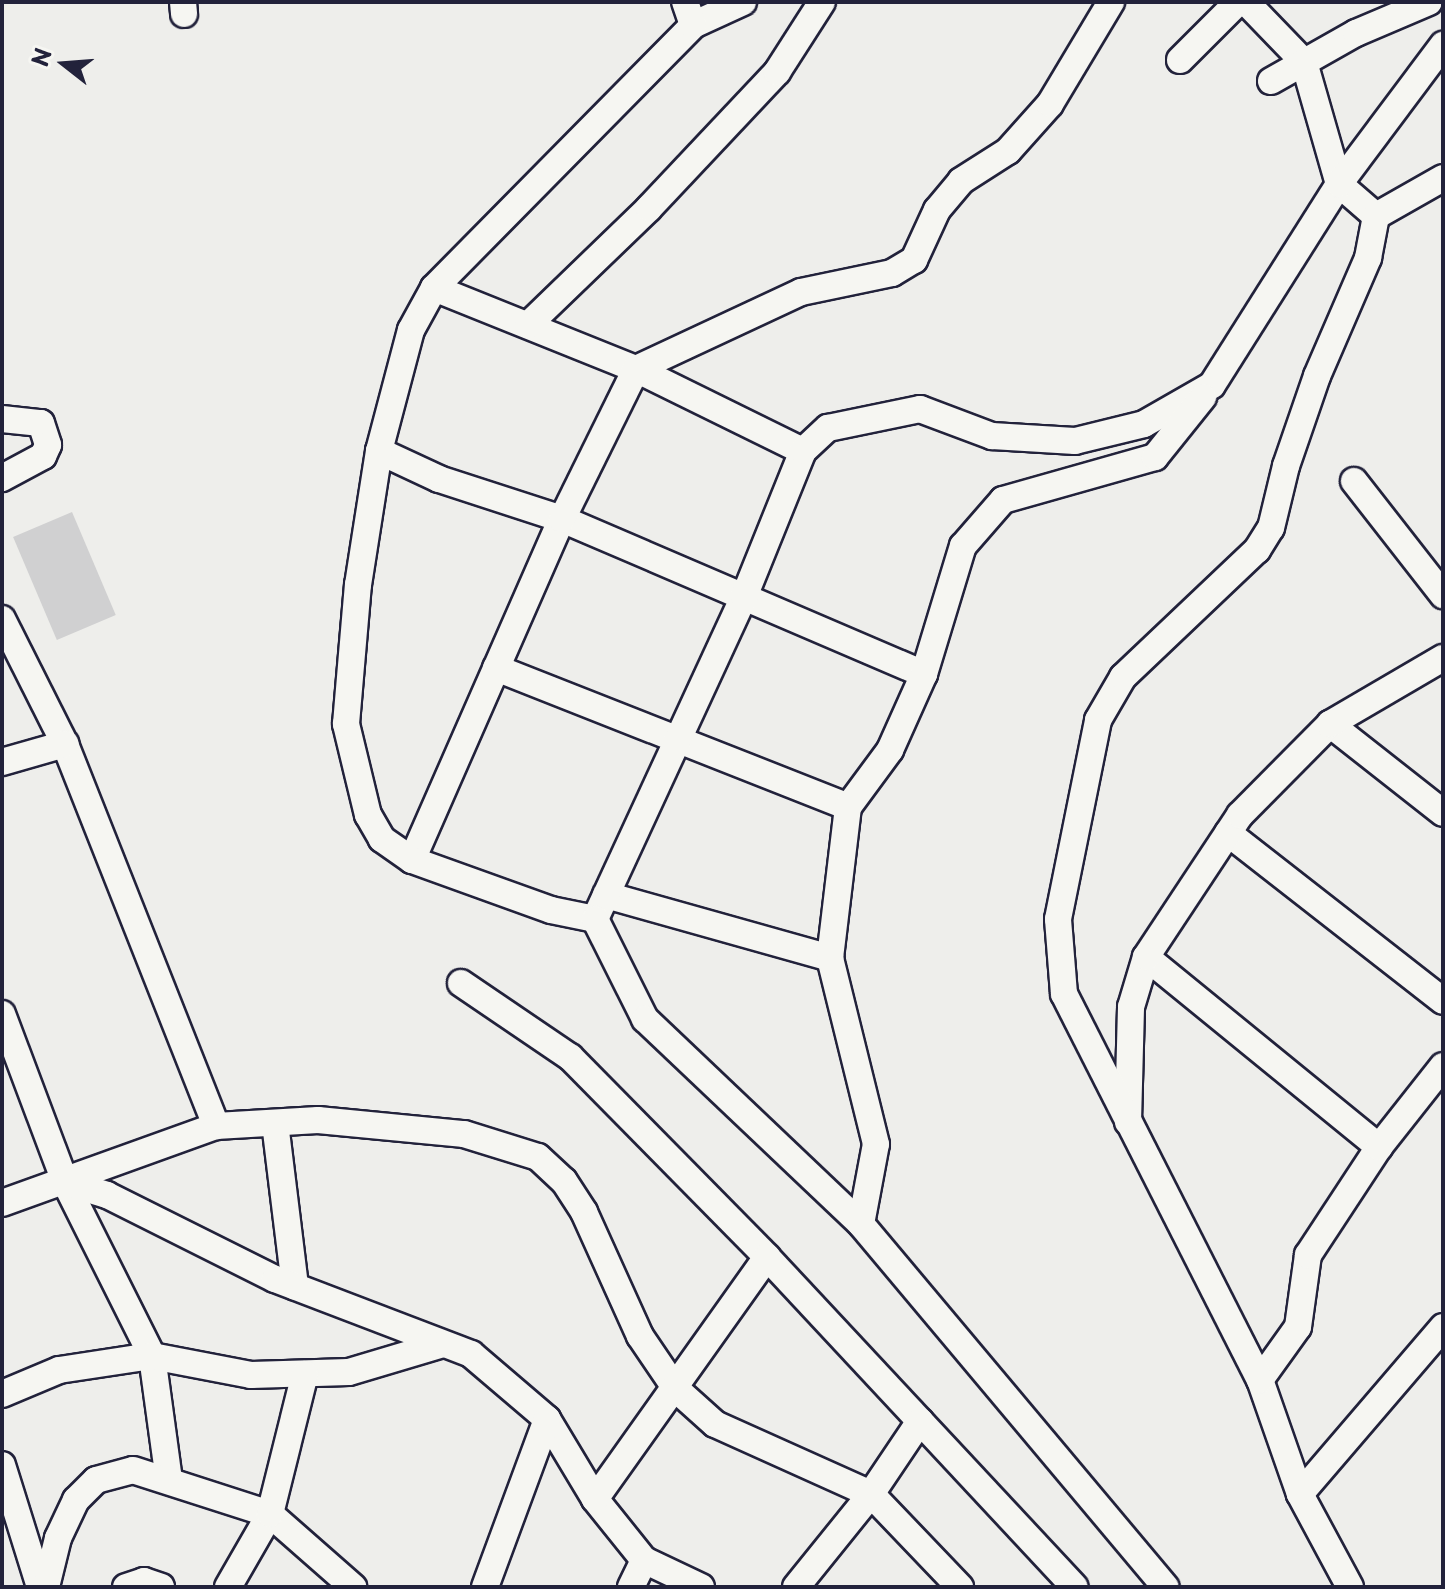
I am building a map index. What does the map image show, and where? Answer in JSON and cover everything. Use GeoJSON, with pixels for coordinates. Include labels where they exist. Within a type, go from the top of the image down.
{"type":"FeatureCollection","features":[{"type":"Feature","properties":{"kind":"street"},"geometry":{"type":"LineString","coordinates":[[743,2],[689,14],[434,288],[411,330],[379,451],[358,585],[346,724],[368,815],[382,839],[412,860],[551,910],[601,907],[830,958]]}},
{"type":"Feature","properties":{"kind":"street"},"geometry":{"type":"LineString","coordinates":[[528,325],[649,208],[777,72],[822,2]]}},
{"type":"Feature","properties":{"kind":"street"},"geometry":{"type":"LineString","coordinates":[[412,860],[562,519],[636,369],[801,292],[892,273],[914,260],[945,200],[961,181],[1008,151],[1050,104],[1111,2]]}},
{"type":"Feature","properties":{"kind":"street"},"geometry":{"type":"LineString","coordinates":[[1180,60],[1238,2]]}},
{"type":"Feature","properties":{"kind":"street"},"geometry":{"type":"LineString","coordinates":[[1246,2],[1304,62],[1339,184],[1376,216]]}},
{"type":"Feature","properties":{"kind":"street"},"geometry":{"type":"LineString","coordinates":[[1271,81],[1429,2]]}},
{"type":"Feature","properties":{"kind":"street"},"geometry":{"type":"LineString","coordinates":[[861,1224],[876,1144],[830,958],[848,807],[890,750],[924,674],[963,546],[1003,500],[1155,457],[1212,385],[1339,184],[1443,45]]}},
{"type":"Feature","properties":{"kind":"street"},"geometry":{"type":"LineString","coordinates":[[1350,1587],[1300,1494],[1260,1380],[1064,994],[1058,919],[1098,720],[1132,667],[1257,550],[1271,528],[1286,466],[1317,376],[1368,258],[1376,216],[1443,178]]}},
{"type":"Feature","properties":{"kind":"street"},"geometry":{"type":"LineString","coordinates":[[434,288],[636,369],[803,451]]}},
{"type":"Feature","properties":{"kind":"street"},"geometry":{"type":"LineString","coordinates":[[1166,1587],[861,1224],[645,1019],[601,907],[744,597],[803,451],[828,428],[920,409],[992,436],[1075,441],[1144,424],[1212,385]]}},
{"type":"Feature","properties":{"kind":"street"},"geometry":{"type":"LineString","coordinates":[[2,419],[41,423],[48,445],[43,456],[2,478]]}},
{"type":"Feature","properties":{"kind":"street"},"geometry":{"type":"LineString","coordinates":[[379,451],[439,479],[562,519],[924,674]]}},
{"type":"Feature","properties":{"kind":"street"},"geometry":{"type":"LineString","coordinates":[[1354,481],[1443,595]]}},
{"type":"Feature","properties":{"kind":"street"},"geometry":{"type":"LineString","coordinates":[[2,619],[65,744],[216,1126]]}},
{"type":"Feature","properties":{"kind":"street"},"geometry":{"type":"LineString","coordinates":[[1128,1124],[1131,1007],[1146,957],[1228,833],[1330,724],[1443,658]]}},
{"type":"Feature","properties":{"kind":"street"},"geometry":{"type":"LineString","coordinates":[[496,668],[681,738],[848,807]]}},
{"type":"Feature","properties":{"kind":"street"},"geometry":{"type":"LineString","coordinates":[[1330,724],[1443,813]]}},
{"type":"Feature","properties":{"kind":"street"},"geometry":{"type":"LineString","coordinates":[[2,762],[65,744]]}},
{"type":"Feature","properties":{"kind":"street"},"geometry":{"type":"LineString","coordinates":[[1228,833],[1443,1001]]}},
{"type":"Feature","properties":{"kind":"street"},"geometry":{"type":"LineString","coordinates":[[1146,957],[1379,1147]]}},
{"type":"Feature","properties":{"kind":"street"},"geometry":{"type":"LineString","coordinates":[[461,983],[570,1057],[767,1257],[1075,1587]]}},
{"type":"Feature","properties":{"kind":"street"},"geometry":{"type":"LineString","coordinates":[[2,1014],[65,1182],[152,1356],[169,1480]]}},
{"type":"Feature","properties":{"kind":"street"},"geometry":{"type":"LineString","coordinates":[[1260,1380],[1298,1327],[1308,1255],[1379,1147],[1443,1066]]}},
{"type":"Feature","properties":{"kind":"street"},"geometry":{"type":"LineString","coordinates":[[2,1203],[216,1126],[318,1120],[464,1134],[538,1157],[564,1181],[584,1212],[640,1336],[676,1389],[715,1424],[871,1494],[960,1587]]}},
{"type":"Feature","properties":{"kind":"street"},"geometry":{"type":"LineString","coordinates":[[275,1123],[295,1287]]}},
{"type":"Feature","properties":{"kind":"street"},"geometry":{"type":"LineString","coordinates":[[65,1182],[107,1195],[295,1287],[471,1354],[547,1419],[595,1499],[644,1560],[701,1587]]}},
{"type":"Feature","properties":{"kind":"street"},"geometry":{"type":"LineString","coordinates":[[595,1499],[767,1257]]}},
{"type":"Feature","properties":{"kind":"street"},"geometry":{"type":"LineString","coordinates":[[1300,1494],[1443,1327]]}},
{"type":"Feature","properties":{"kind":"street"},"geometry":{"type":"LineString","coordinates":[[2,1394],[59,1370],[152,1356],[251,1375],[305,1374],[349,1372],[443,1344]]}},
{"type":"Feature","properties":{"kind":"street"},"geometry":{"type":"LineString","coordinates":[[228,1587],[270,1514],[305,1374]]}},
{"type":"Feature","properties":{"kind":"street"},"geometry":{"type":"LineString","coordinates":[[485,1587],[547,1419]]}},
{"type":"Feature","properties":{"kind":"street"},"geometry":{"type":"LineString","coordinates":[[796,1587],[871,1494],[920,1421]]}},
{"type":"Feature","properties":{"kind":"street"},"geometry":{"type":"LineString","coordinates":[[2,1465],[43,1587]]}},
{"type":"Feature","properties":{"kind":"street"},"geometry":{"type":"LineString","coordinates":[[43,1587],[58,1538],[76,1500],[96,1480],[133,1470],[270,1514],[353,1587]]}},
{"type":"Feature","properties":{"kind":"street"},"geometry":{"type":"LineString","coordinates":[[631,1587],[644,1560]]}},
{"type":"Feature","properties":{"kind":"street"},"geometry":{"type":"LineString","coordinates":[[126,1587],[144,1581],[161,1587]]}},
{"type":"Feature","properties":{"kind":"shaded area"},"geometry":{"type":"Polygon","coordinates":[[[72,512],[116,615],[57,640],[13,537],[72,512]]]}}]}
